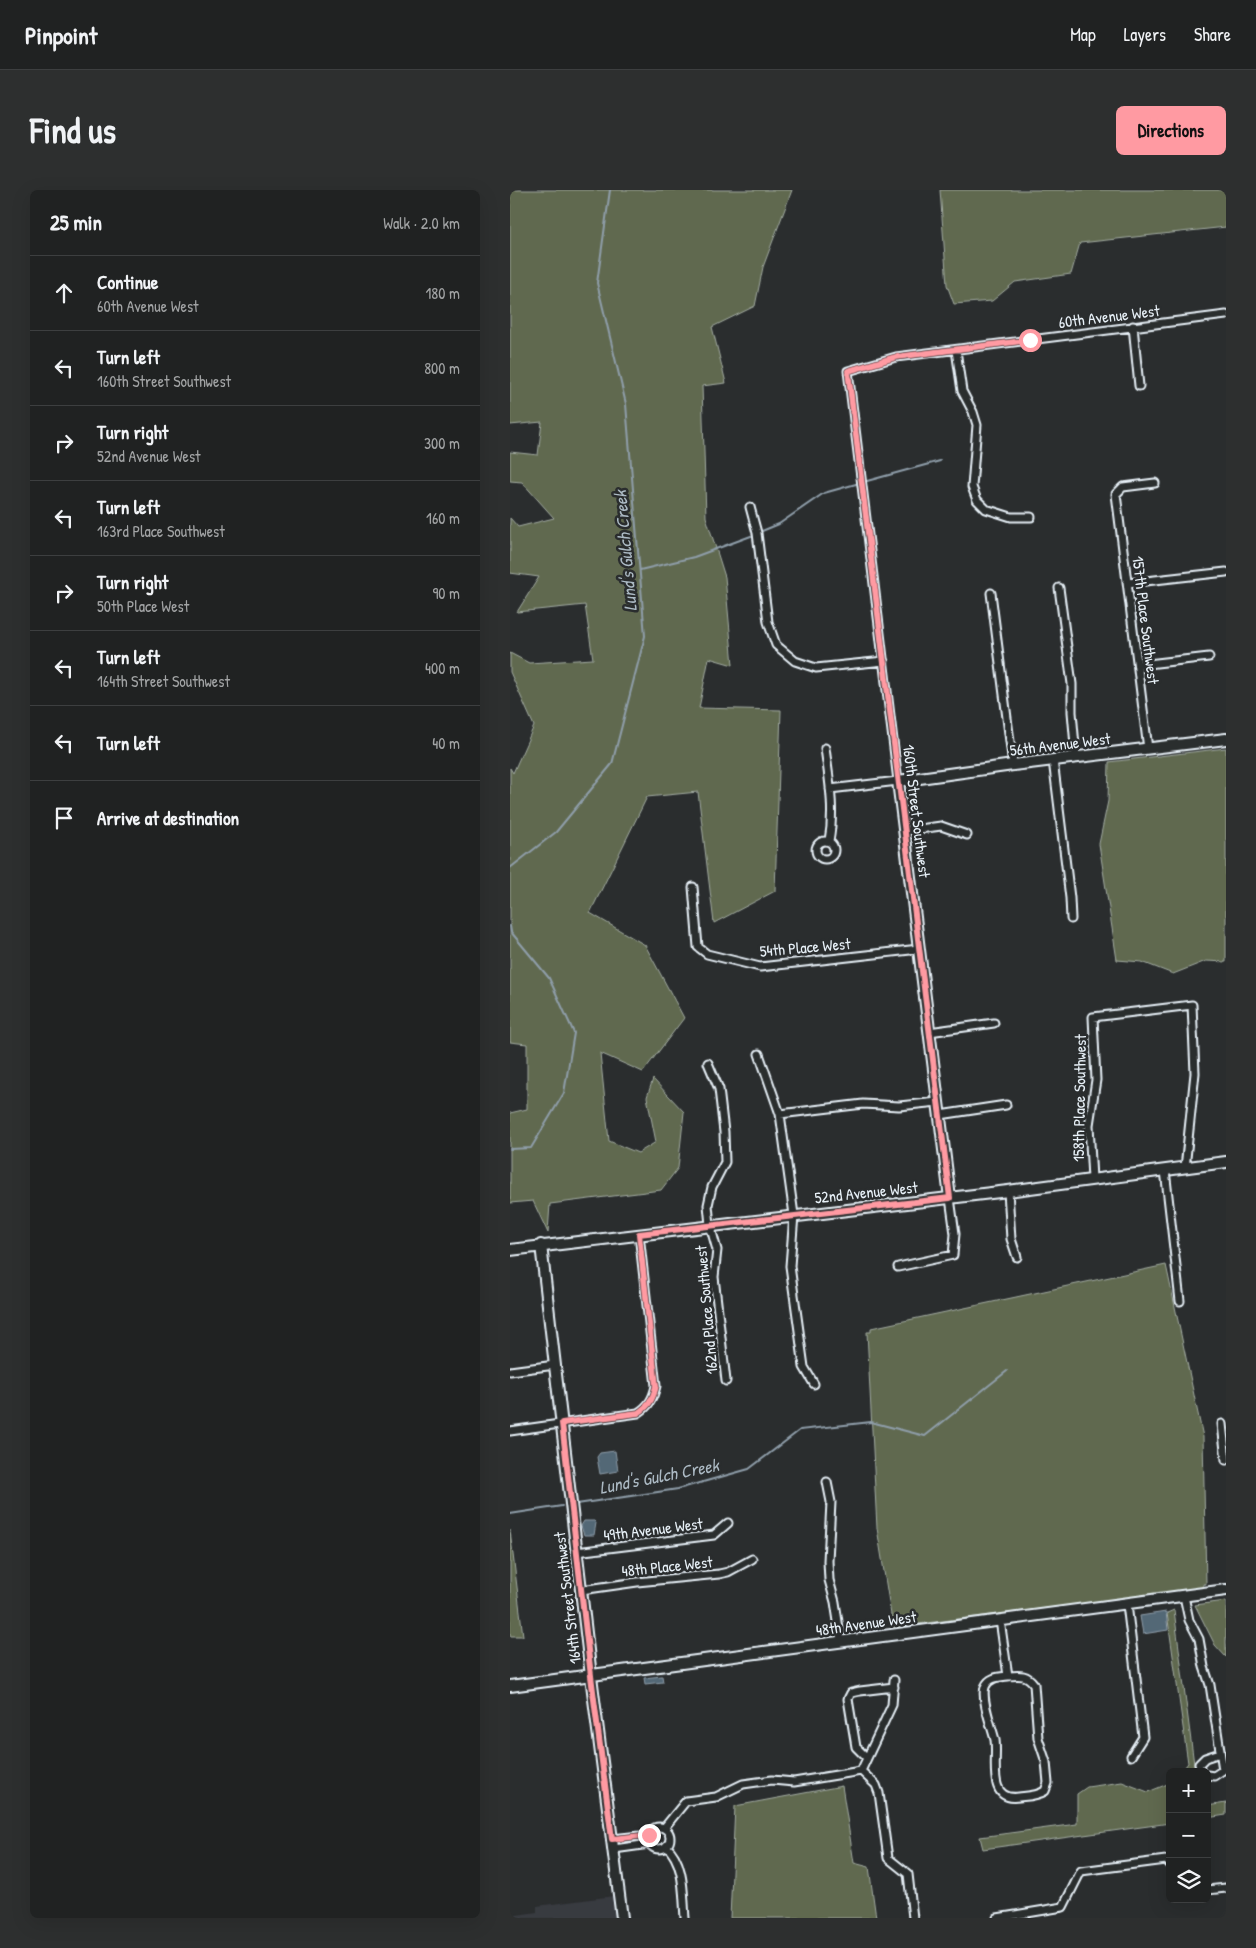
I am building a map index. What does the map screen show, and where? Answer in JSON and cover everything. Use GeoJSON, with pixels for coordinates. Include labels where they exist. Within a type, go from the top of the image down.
{"type":"FeatureCollection","features":[{"type":"Feature","properties":{"kind":"street","name":"60th Avenue West"},"geometry":{"type":"LineString","coordinates":[[848,371],[896,357],[1226,315]]}},
{"type":"Feature","properties":{"kind":"street"},"geometry":{"type":"LineString","coordinates":[[1133,326],[1139,386]]}},
{"type":"Feature","properties":{"kind":"street"},"geometry":{"type":"LineString","coordinates":[[956,350],[962,391],[973,412],[977,425],[972,487],[977,500],[986,509],[1011,518],[1030,517]]}},
{"type":"Feature","properties":{"kind":"street","name":"160th Street Southwest"},"geometry":{"type":"LineString","coordinates":[[848,371],[955,1234],[953,1255],[898,1267]]}},
{"type":"Feature","properties":{"kind":"street","name":"157th Place Southwest"},"geometry":{"type":"LineString","coordinates":[[1148,749],[1139,665],[1116,494],[1124,487],[1155,484]]}},
{"type":"Feature","properties":{"kind":"street"},"geometry":{"type":"LineString","coordinates":[[750,507],[757,533],[768,622],[776,645],[795,661],[816,668],[884,660]]}},
{"type":"Feature","properties":{"kind":"street"},"geometry":{"type":"LineString","coordinates":[[1128,583],[1226,572]]}},
{"type":"Feature","properties":{"kind":"street"},"geometry":{"type":"LineString","coordinates":[[1059,588],[1072,684],[1072,712],[1076,757]]}},
{"type":"Feature","properties":{"kind":"street"},"geometry":{"type":"LineString","coordinates":[[991,593],[1013,765]]}},
{"type":"Feature","properties":{"kind":"street"},"geometry":{"type":"LineString","coordinates":[[1139,665],[1209,657]]}},
{"type":"Feature","properties":{"kind":"street","name":"56th Avenue West"},"geometry":{"type":"LineString","coordinates":[[898,781],[1226,739]]}},
{"type":"Feature","properties":{"kind":"street"},"geometry":{"type":"LineString","coordinates":[[825,748],[832,823],[828,841]]}},
{"type":"Feature","properties":{"kind":"street"},"geometry":{"type":"LineString","coordinates":[[1053,760],[1071,919]]}},
{"type":"Feature","properties":{"kind":"street"},"geometry":{"type":"LineString","coordinates":[[830,789],[898,781]]}},
{"type":"Feature","properties":{"kind":"street"},"geometry":{"type":"LineString","coordinates":[[905,831],[941,826],[967,835]]}},
{"type":"Feature","properties":{"kind":"street","name":"54th Place West"},"geometry":{"type":"LineString","coordinates":[[693,886],[698,947],[707,954],[760,967],[919,949]]}},
{"type":"Feature","properties":{"kind":"street","name":"158th Place Southwest"},"geometry":{"type":"LineString","coordinates":[[1092,1179],[1089,1125],[1096,1080],[1093,1017],[1192,1005],[1195,1073],[1185,1168]]}},
{"type":"Feature","properties":{"kind":"street"},"geometry":{"type":"LineString","coordinates":[[930,1032],[994,1023]]}},
{"type":"Feature","properties":{"kind":"street"},"geometry":{"type":"LineString","coordinates":[[759,1054],[780,1114],[794,1215],[790,1266],[804,1367],[814,1384]]}},
{"type":"Feature","properties":{"kind":"street","name":"162nd Place Southwest"},"geometry":{"type":"LineString","coordinates":[[708,1063],[719,1089],[724,1132],[724,1162],[712,1188],[708,1205],[710,1225],[718,1250],[714,1277],[726,1381]]}},
{"type":"Feature","properties":{"kind":"street"},"geometry":{"type":"LineString","coordinates":[[780,1114],[863,1104],[899,1106],[938,1102]]}},
{"type":"Feature","properties":{"kind":"street"},"geometry":{"type":"LineString","coordinates":[[940,1115],[1006,1105]]}},
{"type":"Feature","properties":{"kind":"street","name":"52nd Avenue West"},"geometry":{"type":"LineString","coordinates":[[510,1250],[1008,1191],[1226,1162]]}},
{"type":"Feature","properties":{"kind":"street"},"geometry":{"type":"LineString","coordinates":[[1165,1170],[1180,1301]]}},
{"type":"Feature","properties":{"kind":"street"},"geometry":{"type":"LineString","coordinates":[[1008,1191],[1011,1239],[1017,1257]]}},
{"type":"Feature","properties":{"kind":"street"},"geometry":{"type":"LineString","coordinates":[[510,1431],[638,1413],[647,1407],[653,1398],[656,1386],[639,1234]]}},
{"type":"Feature","properties":{"kind":"street","name":"164th Street Southwest"},"geometry":{"type":"LineString","coordinates":[[541,1245],[576,1552],[622,1918]]}},
{"type":"Feature","properties":{"kind":"street"},"geometry":{"type":"LineString","coordinates":[[510,1372],[555,1365]]}},
{"type":"Feature","properties":{"kind":"street"},"geometry":{"type":"LineString","coordinates":[[1222,1424],[1226,1460]]}},
{"type":"Feature","properties":{"kind":"street"},"geometry":{"type":"LineString","coordinates":[[827,1482],[831,1502],[829,1580],[836,1602],[842,1641]]}},
{"type":"Feature","properties":{"kind":"street","name":"49th Avenue West"},"geometry":{"type":"LineString","coordinates":[[576,1552],[714,1535],[728,1523]]}},
{"type":"Feature","properties":{"kind":"street","name":"48th Place West"},"geometry":{"type":"LineString","coordinates":[[581,1590],[719,1574],[728,1572],[752,1559]]}},
{"type":"Feature","properties":{"kind":"street","name":"48th Avenue West"},"geometry":{"type":"LineString","coordinates":[[510,1686],[1226,1590]]}},
{"type":"Feature","properties":{"kind":"street"},"geometry":{"type":"LineString","coordinates":[[1184,1596],[1188,1620],[1199,1639],[1210,1685],[1223,1770],[1214,1776],[1211,1776]]}},
{"type":"Feature","properties":{"kind":"street"},"geometry":{"type":"LineString","coordinates":[[1127,1604],[1143,1737],[1131,1756]]}},
{"type":"Feature","properties":{"kind":"street"},"geometry":{"type":"LineString","coordinates":[[1000,1620],[1008,1676]]}},
{"type":"Feature","properties":{"kind":"street"},"geometry":{"type":"LineString","coordinates":[[1024,1675],[1030,1678],[1034,1684],[1038,1738],[1046,1762],[1048,1783],[1045,1791],[1039,1795],[1012,1798],[1004,1797],[999,1792],[994,1762],[996,1752],[984,1689],[987,1683],[994,1678],[1008,1676],[1024,1675]]}},
{"type":"Feature","properties":{"kind":"street"},"geometry":{"type":"LineString","coordinates":[[861,1771],[892,1705],[894,1684],[851,1693],[848,1699],[856,1747],[867,1758]]}},
{"type":"Feature","properties":{"kind":"street"},"geometry":{"type":"LineString","coordinates":[[1200,1768],[1199,1764],[1206,1758],[1220,1752]]}},
{"type":"Feature","properties":{"kind":"street"},"geometry":{"type":"LineString","coordinates":[[664,1828],[686,1801],[716,1797],[743,1784],[772,1780],[794,1782],[861,1771]]}},
{"type":"Feature","properties":{"kind":"street"},"geometry":{"type":"LineString","coordinates":[[861,1771],[876,1786],[879,1793],[888,1858],[908,1874],[913,1918]]}},
{"type":"Feature","properties":{"kind":"street"},"geometry":{"type":"LineString","coordinates":[[613,1844],[649,1835],[656,1828],[664,1828]]}},
{"type":"Feature","properties":{"kind":"street"},"geometry":{"type":"LineString","coordinates":[[613,1844],[650,1844],[657,1849],[666,1846],[670,1836],[664,1828]]}},
{"type":"Feature","properties":{"kind":"street"},"geometry":{"type":"LineString","coordinates":[[649,1835],[650,1844]]}},
{"type":"Feature","properties":{"kind":"street"},"geometry":{"type":"LineString","coordinates":[[666,1846],[673,1852],[679,1864],[685,1918]]}},
{"type":"Feature","properties":{"kind":"street"},"geometry":{"type":"LineString","coordinates":[[997,1918],[1063,1907],[1081,1871],[1166,1860]]}},
{"type":"Feature","properties":{"kind":"street"},"geometry":{"type":"LineString","coordinates":[[1211,1890],[1226,1888]]}},
{"type":"Feature","properties":{"kind":"shaded area"},"geometry":{"type":"Polygon","coordinates":[[[614,1896],[616,1918],[510,1918],[510,1916],[537,1912],[537,1906],[614,1896]]]}},
{"type":"Feature","properties":{"kind":"green space"},"geometry":{"type":"Polygon","coordinates":[[[510,190],[792,190],[763,267],[755,306],[712,327],[726,383],[702,386],[706,517],[725,577],[733,665],[709,658],[699,708],[781,710],[775,891],[714,923],[698,792],[647,797],[590,913],[645,945],[684,1018],[643,1072],[600,1053],[609,1141],[638,1153],[656,1142],[647,1097],[653,1079],[684,1112],[678,1168],[661,1190],[550,1204],[548,1233],[533,1201],[510,1203],[510,1113],[527,1109],[527,1044],[510,1042],[510,768],[513,773],[534,726],[510,672],[510,653],[529,663],[593,659],[585,605],[517,612],[539,577],[510,573],[510,518],[518,527],[554,518],[522,482],[510,481],[510,452],[538,455],[542,422],[510,425],[510,190]]]}},
{"type":"Feature","properties":{"kind":"green space"},"geometry":{"type":"Polygon","coordinates":[[[940,190],[1226,190],[1226,227],[1080,243],[1071,274],[1015,282],[992,301],[954,304],[947,285],[940,190]]]}},
{"type":"Feature","properties":{"kind":"green space"},"geometry":{"type":"Polygon","coordinates":[[[1226,748],[1226,962],[1206,961],[1173,974],[1142,962],[1117,960],[1099,844],[1108,801],[1109,762],[1226,748]]]}},
{"type":"Feature","properties":{"kind":"green space"},"geometry":{"type":"Polygon","coordinates":[[[1166,1265],[1203,1437],[1206,1584],[1203,1584],[1203,1589],[893,1627],[877,1528],[867,1332],[871,1332],[871,1328],[1166,1265]]]}},
{"type":"Feature","properties":{"kind":"green space"},"geometry":{"type":"Polygon","coordinates":[[[510,1530],[523,1636],[510,1636],[510,1530]]]}},
{"type":"Feature","properties":{"kind":"green space"},"geometry":{"type":"Polygon","coordinates":[[[1226,1601],[1226,1657],[1215,1645],[1195,1605],[1226,1601]]]}},
{"type":"Feature","properties":{"kind":"green space"},"geometry":{"type":"Polygon","coordinates":[[[1174,1610],[1194,1768],[1184,1768],[1188,1763],[1167,1613],[1174,1610]]]}},
{"type":"Feature","properties":{"kind":"green space"},"geometry":{"type":"Polygon","coordinates":[[[1122,1782],[1148,1792],[1166,1785],[1166,1824],[983,1849],[980,1837],[1077,1824],[1077,1794],[1087,1787],[1122,1782]]]}},
{"type":"Feature","properties":{"kind":"green space"},"geometry":{"type":"Polygon","coordinates":[[[842,1786],[854,1863],[869,1867],[876,1918],[730,1918],[735,1806],[842,1786]]]}},
{"type":"Feature","properties":{"kind":"green space"},"geometry":{"type":"Polygon","coordinates":[[[1226,1803],[1226,1815],[1211,1817],[1211,1805],[1226,1803]]]}},
{"type":"Feature","properties":{"kind":"water"},"geometry":{"type":"Polygon","coordinates":[[[615,1451],[618,1471],[600,1474],[597,1457],[600,1453],[615,1451]]]}},
{"type":"Feature","properties":{"kind":"water"},"geometry":{"type":"Polygon","coordinates":[[[584,1521],[594,1521],[596,1523],[594,1535],[584,1535],[581,1526],[584,1521]]]}},
{"type":"Feature","properties":{"kind":"water"},"geometry":{"type":"Polygon","coordinates":[[[1166,1612],[1168,1630],[1143,1634],[1140,1616],[1166,1612]]]}},
{"type":"Feature","properties":{"kind":"water"},"geometry":{"type":"Polygon","coordinates":[[[662,1676],[663,1682],[645,1684],[644,1678],[662,1676]]]}},
{"type":"Feature","properties":{"kind":"waterway","name":"Lund's Gulch Creek"},"geometry":{"type":"LineString","coordinates":[[510,868],[556,832],[612,764],[645,636],[626,404],[597,283],[610,190]]}},
{"type":"Feature","properties":{"kind":"waterway"},"geometry":{"type":"LineString","coordinates":[[867,481],[940,461]]}},
{"type":"Feature","properties":{"kind":"waterway"},"geometry":{"type":"LineString","coordinates":[[762,531],[779,524],[824,493],[856,484]]}},
{"type":"Feature","properties":{"kind":"waterway"},"geometry":{"type":"LineString","coordinates":[[640,570],[694,557],[751,536]]}},
{"type":"Feature","properties":{"kind":"waterway","name":"Lund's Gulch Creek"},"geometry":{"type":"LineString","coordinates":[[510,926],[511,932],[549,978],[574,1033],[564,1093],[531,1148],[510,1149]]}},
{"type":"Feature","properties":{"kind":"waterway","name":"Lund's Gulch Creek"},"geometry":{"type":"LineString","coordinates":[[577,1504],[678,1489],[749,1469],[800,1430],[871,1422],[925,1436],[1007,1371]]}},
{"type":"Feature","properties":{"kind":"waterway","name":"Lund's Gulch Creek"},"geometry":{"type":"LineString","coordinates":[[510,1514],[562,1506]]}},
{"type":"Feature","properties":{"kind":"route"},"geometry":{"type":"LineString","coordinates":[[649,1835],[612,1839],[562,1423],[638,1413],[647,1407],[653,1398],[656,1386],[639,1234],[950,1198],[848,371],[896,357],[1030,340]]}}]}
